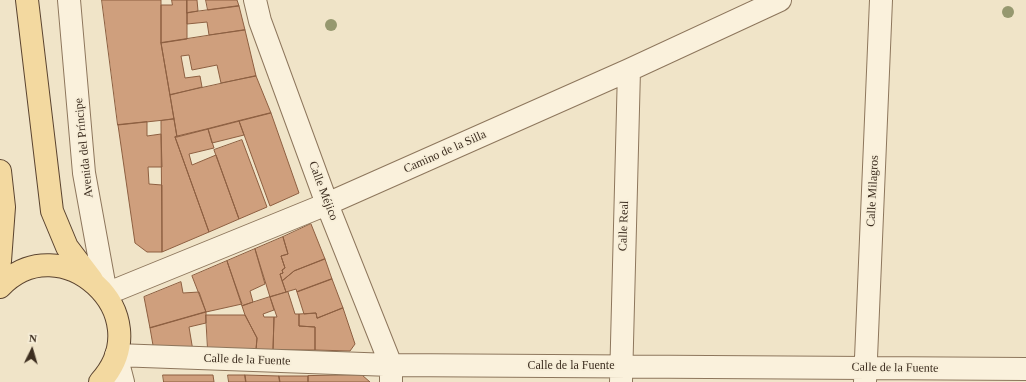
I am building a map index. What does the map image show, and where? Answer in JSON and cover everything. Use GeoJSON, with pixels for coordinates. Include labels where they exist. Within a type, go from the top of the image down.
{"type":"FeatureCollection","features":[{"type":"Feature","properties":{"kind":"main road"},"geometry":{"type":"LineString","coordinates":[[27,0],[52,211],[66,247],[114,308],[119,323],[119,339],[109,380]]}},
{"type":"Feature","properties":{"kind":"main road"},"geometry":{"type":"LineString","coordinates":[[0,171],[4,206],[0,261]]}},
{"type":"Feature","properties":{"kind":"main road"},"geometry":{"type":"LineString","coordinates":[[0,288],[17,274],[36,267],[56,266],[75,270],[99,287]]}},
{"type":"Feature","properties":{"kind":"street","name":"Avenida del Príncipe"},"geometry":{"type":"LineString","coordinates":[[69,0],[84,172],[99,287]]}},
{"type":"Feature","properties":{"kind":"street","name":"Calle Méjico"},"geometry":{"type":"LineString","coordinates":[[255,0],[260,21],[391,373]]}},
{"type":"Feature","properties":{"kind":"street","name":"Camino de la Silla"},"geometry":{"type":"LineString","coordinates":[[99,287],[327,204],[628,70],[780,0]]}},
{"type":"Feature","properties":{"kind":"street","name":"Calle Milagros"},"geometry":{"type":"LineString","coordinates":[[865,375],[881,0]]}},
{"type":"Feature","properties":{"kind":"street","name":"Calle Real"},"geometry":{"type":"LineString","coordinates":[[620,374],[628,70]]}},
{"type":"Feature","properties":{"kind":"street","name":"Calle de la Fuente"},"geometry":{"type":"LineString","coordinates":[[116,355],[391,373],[865,375],[1026,369]]}},
{"type":"Feature","properties":{"kind":"building"},"geometry":{"type":"Polygon","coordinates":[[[102,0],[161,0],[161,43],[174,119],[118,125],[102,0]]]}},
{"type":"Feature","properties":{"kind":"building"},"geometry":{"type":"Polygon","coordinates":[[[172,0],[187,0],[187,39],[161,43],[161,5],[172,5],[172,0]]]}},
{"type":"Feature","properties":{"kind":"building"},"geometry":{"type":"Polygon","coordinates":[[[187,0],[197,0],[198,11],[187,13],[187,0]]]}},
{"type":"Feature","properties":{"kind":"building"},"geometry":{"type":"Polygon","coordinates":[[[206,0],[237,0],[239,6],[208,10],[206,0]]]}},
{"type":"Feature","properties":{"kind":"building"},"geometry":{"type":"Polygon","coordinates":[[[239,6],[245,30],[209,35],[207,22],[187,24],[187,13],[239,6]]]}},
{"type":"Feature","properties":{"kind":"building"},"geometry":{"type":"Polygon","coordinates":[[[245,30],[256,76],[221,83],[217,65],[192,70],[189,55],[181,56],[185,78],[200,76],[202,87],[170,95],[161,43],[245,30]]]}},
{"type":"Feature","properties":{"kind":"building"},"geometry":{"type":"Polygon","coordinates":[[[256,76],[271,113],[177,137],[170,95],[256,76]]]}},
{"type":"Feature","properties":{"kind":"building"},"geometry":{"type":"Polygon","coordinates":[[[271,113],[299,193],[270,206],[239,121],[271,113]]]}},
{"type":"Feature","properties":{"kind":"building"},"geometry":{"type":"Polygon","coordinates":[[[174,119],[177,137],[175,137],[209,232],[162,252],[161,121],[174,119]]]}},
{"type":"Feature","properties":{"kind":"building"},"geometry":{"type":"Polygon","coordinates":[[[239,121],[244,135],[212,143],[208,129],[239,121]]]}},
{"type":"Feature","properties":{"kind":"building"},"geometry":{"type":"Polygon","coordinates":[[[147,122],[147,136],[161,134],[162,167],[148,167],[149,184],[162,185],[162,252],[147,252],[135,243],[118,125],[147,122]]]}},
{"type":"Feature","properties":{"kind":"building"},"geometry":{"type":"Polygon","coordinates":[[[208,129],[214,148],[189,154],[192,165],[216,155],[239,219],[209,232],[175,137],[208,129]]]}},
{"type":"Feature","properties":{"kind":"building"},"geometry":{"type":"Polygon","coordinates":[[[242,140],[267,207],[239,219],[214,150],[242,140]]]}},
{"type":"Feature","properties":{"kind":"building"},"geometry":{"type":"Polygon","coordinates":[[[311,224],[325,259],[294,271],[282,281],[280,274],[283,273],[282,270],[285,268],[281,256],[288,254],[283,237],[311,224]]]}},
{"type":"Feature","properties":{"kind":"building"},"geometry":{"type":"Polygon","coordinates":[[[283,237],[288,254],[281,256],[285,268],[282,270],[283,273],[280,274],[286,292],[270,297],[255,249],[283,237]]]}},
{"type":"Feature","properties":{"kind":"building"},"geometry":{"type":"Polygon","coordinates":[[[255,249],[265,284],[250,291],[253,302],[242,306],[227,261],[255,249]]]}},
{"type":"Feature","properties":{"kind":"building"},"geometry":{"type":"Polygon","coordinates":[[[325,259],[332,279],[297,292],[296,289],[286,292],[282,281],[294,271],[325,259]]]}},
{"type":"Feature","properties":{"kind":"building"},"geometry":{"type":"Polygon","coordinates":[[[227,261],[242,304],[206,312],[192,276],[227,261]]]}},
{"type":"Feature","properties":{"kind":"building"},"geometry":{"type":"Polygon","coordinates":[[[332,279],[343,308],[317,318],[316,313],[304,314],[297,292],[332,279]]]}},
{"type":"Feature","properties":{"kind":"building"},"geometry":{"type":"Polygon","coordinates":[[[181,282],[183,293],[199,292],[206,312],[150,328],[144,297],[181,282]]]}},
{"type":"Feature","properties":{"kind":"building"},"geometry":{"type":"Polygon","coordinates":[[[288,292],[295,314],[299,314],[299,326],[315,327],[315,350],[273,350],[274,317],[277,317],[270,297],[288,292]]]}},
{"type":"Feature","properties":{"kind":"building"},"geometry":{"type":"Polygon","coordinates":[[[270,297],[274,310],[263,314],[264,317],[274,317],[273,350],[256,350],[257,338],[242,306],[270,297]]]}},
{"type":"Feature","properties":{"kind":"building"},"geometry":{"type":"Polygon","coordinates":[[[343,308],[355,344],[350,351],[315,350],[315,327],[299,326],[299,314],[316,313],[317,318],[343,308]]]}},
{"type":"Feature","properties":{"kind":"building"},"geometry":{"type":"Polygon","coordinates":[[[206,312],[206,323],[189,327],[193,351],[154,351],[150,328],[206,312]]]}},
{"type":"Feature","properties":{"kind":"building"},"geometry":{"type":"Polygon","coordinates":[[[206,315],[245,315],[257,338],[256,350],[208,350],[206,315]]]}},
{"type":"Feature","properties":{"kind":"building"},"geometry":{"type":"Polygon","coordinates":[[[163,375],[213,375],[214,382],[164,382],[163,375]]]}},
{"type":"Feature","properties":{"kind":"building"},"geometry":{"type":"Polygon","coordinates":[[[228,375],[245,375],[246,382],[229,382],[228,375]]]}},
{"type":"Feature","properties":{"kind":"building"},"geometry":{"type":"Polygon","coordinates":[[[245,375],[279,376],[280,382],[246,382],[245,375]]]}},
{"type":"Feature","properties":{"kind":"building"},"geometry":{"type":"Polygon","coordinates":[[[362,375],[370,382],[308,382],[308,376],[362,375]]]}},
{"type":"Feature","properties":{"kind":"building"},"geometry":{"type":"Polygon","coordinates":[[[279,376],[308,376],[308,382],[280,382],[279,376]]]}}]}
